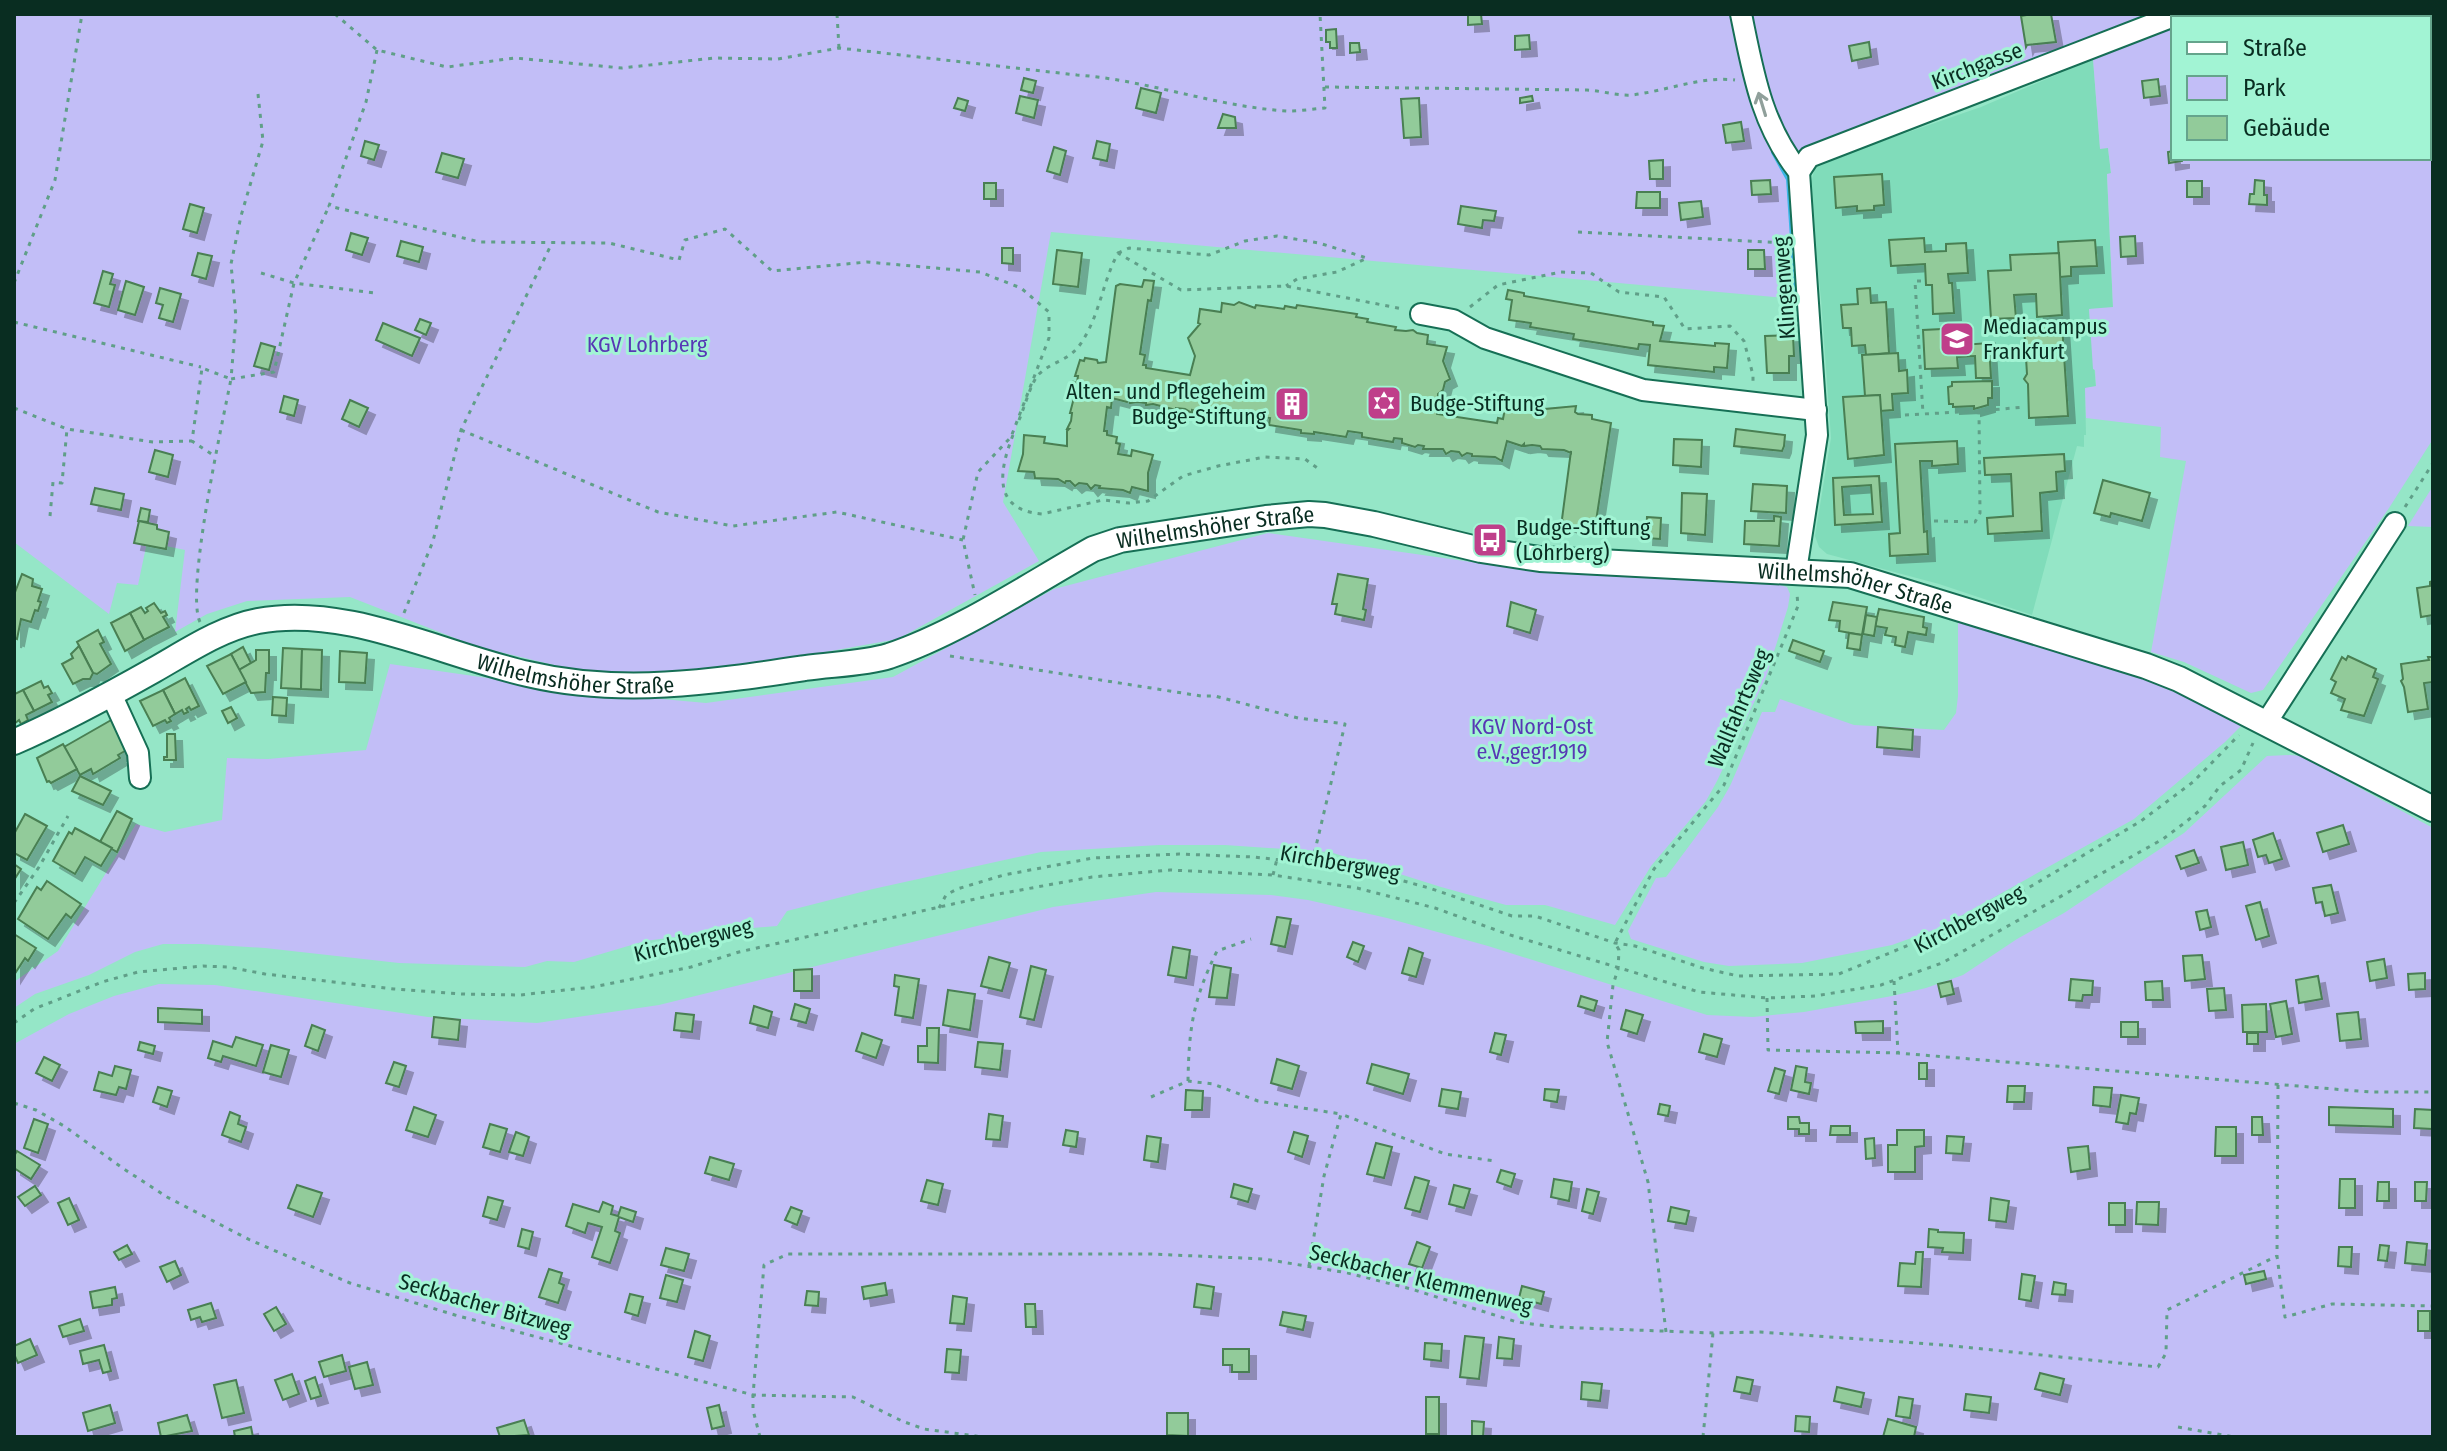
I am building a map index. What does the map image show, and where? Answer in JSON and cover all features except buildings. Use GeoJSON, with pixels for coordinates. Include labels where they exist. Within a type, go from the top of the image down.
{"type":"FeatureCollection","features":[{"type":"Feature","properties":{"kind":"main road","name":"Wilhelmshöher Straße"},"geometry":{"type":"LineString","coordinates":[[14,742],[69,718],[209,639],[256,621],[300,616],[345,621],[480,662],[584,684],[642,686],[699,683],[886,657],[979,614],[1093,549],[1120,540],[1309,514],[1350,519],[1481,550],[1540,559],[1850,575],[2146,666],[2179,679],[2433,809]]}},
{"type":"Feature","properties":{"kind":"street","name":"Klingenweg"},"geometry":{"type":"LineString","coordinates":[[1741,14],[1768,122],[1799,172],[1817,435],[1796,571]]}},
{"type":"Feature","properties":{"kind":"street","name":"Kirchgasse"},"geometry":{"type":"LineString","coordinates":[[1799,172],[1809,157],[2171,17]]}},
{"type":"Feature","properties":{"kind":"street"},"geometry":{"type":"LineString","coordinates":[[1421,314],[1453,320],[1485,338],[1643,390],[1816,410]]}},
{"type":"Feature","properties":{"kind":"street"},"geometry":{"type":"LineString","coordinates":[[2261,720],[2395,523]]}},
{"type":"Feature","properties":{"kind":"street"},"geometry":{"type":"LineString","coordinates":[[111,694],[138,753],[140,778]]}},
{"type":"Feature","properties":{"kind":"path"},"geometry":{"type":"LineString","coordinates":[[14,283],[55,180],[82,14]]}},
{"type":"Feature","properties":{"kind":"path"},"geometry":{"type":"LineString","coordinates":[[335,14],[377,50],[447,67],[515,58],[622,68],[714,58],[778,59],[839,48],[1113,78],[1223,102],[1290,111],[1325,108],[1320,14]]}},
{"type":"Feature","properties":{"kind":"path"},"geometry":{"type":"LineString","coordinates":[[837,14],[839,48]]}},
{"type":"Feature","properties":{"kind":"path"},"geometry":{"type":"LineString","coordinates":[[14,322],[202,368],[231,379],[274,372],[294,283],[329,206],[366,102],[377,50]]}},
{"type":"Feature","properties":{"kind":"path"},"geometry":{"type":"LineString","coordinates":[[1325,87],[1587,90],[1620,95],[1717,79],[1755,79]]}},
{"type":"Feature","properties":{"kind":"path"},"geometry":{"type":"LineString","coordinates":[[209,639],[197,616],[195,589],[231,379],[236,318],[231,264],[241,216],[263,141],[258,94]]}},
{"type":"Feature","properties":{"kind":"path"},"geometry":{"type":"LineString","coordinates":[[329,206],[480,242],[609,243],[679,260],[685,240],[725,229],[772,271],[867,262],[980,272],[1021,288],[1049,312],[1049,338],[1011,437],[978,472],[963,540],[979,614]]}},
{"type":"Feature","properties":{"kind":"path"},"geometry":{"type":"LineString","coordinates":[[1578,232],[1804,244]]}},
{"type":"Feature","properties":{"kind":"path"},"geometry":{"type":"LineString","coordinates":[[1286,286],[1297,279],[1337,272],[1367,258],[1319,243],[1277,236],[1245,241],[1209,255],[1129,248],[1118,253],[1108,272],[1097,316],[1082,343],[1074,354],[1038,375],[1011,442],[1002,475],[1007,500],[1023,511],[1042,514],[1103,500],[1129,503],[1148,501],[1183,476],[1265,457],[1305,459],[1320,470]]}},
{"type":"Feature","properties":{"kind":"path"},"geometry":{"type":"LineString","coordinates":[[395,635],[433,541],[461,430],[552,243]]}},
{"type":"Feature","properties":{"kind":"path"},"geometry":{"type":"LineString","coordinates":[[1118,253],[1181,290],[1286,286],[1396,306],[1421,314]]}},
{"type":"Feature","properties":{"kind":"path"},"geometry":{"type":"LineString","coordinates":[[1453,320],[1498,285],[1561,272],[1591,273],[1619,292],[1664,297],[1685,329],[1730,326],[1744,341],[1753,375],[1753,403]]}},
{"type":"Feature","properties":{"kind":"path"},"geometry":{"type":"LineString","coordinates":[[261,273],[294,283],[375,293]]}},
{"type":"Feature","properties":{"kind":"path"},"geometry":{"type":"LineString","coordinates":[[1921,281],[1915,281],[1923,414]]}},
{"type":"Feature","properties":{"kind":"path"},"geometry":{"type":"LineString","coordinates":[[1994,342],[1996,409]]}},
{"type":"Feature","properties":{"kind":"path"},"geometry":{"type":"LineString","coordinates":[[192,441],[202,368]]}},
{"type":"Feature","properties":{"kind":"path"},"geometry":{"type":"LineString","coordinates":[[1885,416],[2024,407]]}},
{"type":"Feature","properties":{"kind":"path"},"geometry":{"type":"LineString","coordinates":[[14,408],[67,429],[153,442],[192,441],[216,457]]}},
{"type":"Feature","properties":{"kind":"path"},"geometry":{"type":"LineString","coordinates":[[1934,521],[1975,522],[1980,513],[1979,411]]}},
{"type":"Feature","properties":{"kind":"path"},"geometry":{"type":"LineString","coordinates":[[50,516],[53,482],[62,483],[67,429]]}},
{"type":"Feature","properties":{"kind":"path"},"geometry":{"type":"LineString","coordinates":[[461,430],[658,512],[733,526],[837,512],[963,540]]}},
{"type":"Feature","properties":{"kind":"path"},"geometry":{"type":"LineString","coordinates":[[2395,523],[2433,463]]}},
{"type":"Feature","properties":{"kind":"path","name":"Wallfahrtsweg"},"geometry":{"type":"LineString","coordinates":[[1615,943],[1654,869],[1724,785],[1798,606],[1796,571]]}},
{"type":"Feature","properties":{"kind":"path"},"geometry":{"type":"LineString","coordinates":[[928,640],[943,655],[1215,696],[1298,718],[1345,724],[1312,863]]}},
{"type":"Feature","properties":{"kind":"path"},"geometry":{"type":"LineString","coordinates":[[939,908],[946,895],[957,889],[1004,875],[1093,858],[1179,854],[1277,859],[1360,869],[1512,916],[1535,916],[1615,943],[1738,976],[1839,974],[1986,913],[2141,821],[2261,720]]}},
{"type":"Feature","properties":{"kind":"path","name":"Kirchbergweg"},"geometry":{"type":"LineString","coordinates":[[14,1023],[34,1009],[102,982],[138,972],[203,966],[462,994],[520,995],[593,987],[638,980],[739,952],[1049,884],[1131,872],[1170,870],[1273,875],[1315,880],[1397,897],[1699,992],[1767,998],[1847,992],[1928,969],[2163,839],[2196,814],[2220,786],[2241,770],[2261,720]]}},
{"type":"Feature","properties":{"kind":"path"},"geometry":{"type":"LineString","coordinates":[[14,903],[68,816]]}},
{"type":"Feature","properties":{"kind":"path"},"geometry":{"type":"LineString","coordinates":[[1273,875],[1277,859]]}},
{"type":"Feature","properties":{"kind":"path"},"geometry":{"type":"LineString","coordinates":[[1188,1081],[1192,1019],[1201,984],[1217,951],[1251,939]]}},
{"type":"Feature","properties":{"kind":"path"},"geometry":{"type":"LineString","coordinates":[[1615,943],[1619,950],[1618,969],[1613,985],[1607,1042],[1648,1182],[1666,1332]]}},
{"type":"Feature","properties":{"kind":"path"},"geometry":{"type":"LineString","coordinates":[[1894,981],[1898,1053]]}},
{"type":"Feature","properties":{"kind":"path"},"geometry":{"type":"LineString","coordinates":[[1767,998],[1768,1050],[1898,1053],[2370,1092],[2433,1092]]}},
{"type":"Feature","properties":{"kind":"path"},"geometry":{"type":"LineString","coordinates":[[1151,1097],[1188,1081],[1213,1084],[1258,1101],[1341,1114],[1445,1154],[1495,1161]]}},
{"type":"Feature","properties":{"kind":"path"},"geometry":{"type":"LineString","coordinates":[[2278,1085],[2277,1256],[2285,1317],[2332,1304],[2433,1306]]}},
{"type":"Feature","properties":{"kind":"path","name":"Seckbacher Bitzweg"},"geometry":{"type":"LineString","coordinates":[[14,1103],[36,1110],[64,1126],[167,1197],[250,1240],[350,1283],[455,1315],[753,1395],[853,1397],[924,1429],[983,1437]]}},
{"type":"Feature","properties":{"kind":"path"},"geometry":{"type":"LineString","coordinates":[[1309,1266],[1324,1176],[1341,1114]]}},
{"type":"Feature","properties":{"kind":"path","name":"Seckbacher Klemmenweg"},"geometry":{"type":"LineString","coordinates":[[760,1437],[753,1410],[753,1395],[764,1265],[788,1254],[1151,1254],[1264,1259],[1348,1273],[1517,1322],[1556,1327],[1760,1332],[1944,1345],[2158,1367],[2166,1353],[2167,1310],[2277,1256]]}},
{"type":"Feature","properties":{"kind":"path"},"geometry":{"type":"LineString","coordinates":[[1703,1437],[1713,1333]]}},
{"type":"Feature","properties":{"kind":"path"},"geometry":{"type":"LineString","coordinates":[[2178,1427],[2234,1437]]}},
{"type":"Feature","properties":{"kind":"shaded area","name":"Mediacampus Frankfurt"},"geometry":{"type":"Polygon","coordinates":[[[2093,59],[2100,148],[2108,148],[2111,174],[2107,175],[2113,308],[2089,309],[2096,387],[2085,388],[2084,447],[2077,446],[2032,615],[1939,584],[1827,554],[1819,547],[1815,536],[1831,438],[1809,189],[1815,168],[1981,107],[2093,59]]]}},
{"type":"Feature","properties":{"kind":"green space","name":"KGV Lohrberg"},"geometry":{"type":"Polygon","coordinates":[[[14,14],[2433,14],[2433,439],[2263,690],[2251,693],[2184,662],[2151,652],[2186,461],[2160,457],[2161,427],[2086,418],[2085,388],[2096,386],[2089,309],[2113,307],[2107,174],[2111,173],[2108,148],[2100,149],[2093,59],[2078,45],[1792,153],[1796,299],[1051,232],[1003,502],[1039,561],[898,639],[697,675],[583,672],[475,646],[350,597],[247,601],[207,614],[175,632],[185,550],[147,542],[138,585],[117,583],[109,614],[14,542],[14,14]]]}},
{"type":"Feature","properties":{"kind":"green space"},"geometry":{"type":"Polygon","coordinates":[[[2433,486],[2433,527],[2408,526],[2433,486]]]}},
{"type":"Feature","properties":{"kind":"green space","name":"KGV Nord-Ost e.V.,gegr.1919"},"geometry":{"type":"Polygon","coordinates":[[[1268,533],[1549,573],[1777,584],[1787,587],[1790,594],[1766,677],[1717,781],[1706,801],[1651,866],[1615,925],[1545,905],[1506,905],[1330,852],[1225,845],[1159,845],[1041,852],[787,911],[777,926],[645,941],[574,962],[547,961],[525,967],[399,963],[265,948],[163,944],[135,952],[89,975],[35,994],[14,1008],[14,982],[58,951],[136,824],[165,832],[222,820],[227,758],[268,759],[366,750],[390,664],[585,692],[706,703],[893,677],[1054,589],[1268,533]]]}},
{"type":"Feature","properties":{"kind":"green space"},"geometry":{"type":"Polygon","coordinates":[[[1958,620],[2174,688],[2242,725],[2134,819],[1939,928],[1892,945],[1802,963],[1729,966],[1704,962],[1631,939],[1628,931],[1656,878],[1666,877],[1718,807],[1762,712],[1775,712],[1780,699],[1854,725],[1944,730],[1956,713],[1958,620]]]}},
{"type":"Feature","properties":{"kind":"green space"},"geometry":{"type":"Polygon","coordinates":[[[2267,756],[2301,756],[2433,828],[2433,1437],[14,1437],[14,1044],[69,1014],[114,996],[159,984],[215,985],[428,1017],[537,1023],[659,1005],[1053,907],[1156,892],[1271,895],[1308,900],[1488,946],[1707,1015],[1753,1017],[1804,1012],[1892,996],[1963,975],[2017,939],[2064,913],[2184,833],[2267,756]]]}},
{"type":"Feature","properties":{"kind":"waterway"},"geometry":{"type":"LineString","coordinates":[[1774,152],[1789,179],[1797,298]]}},
{"type":"Feature","properties":{"kind":"place","name":"Mediacampus Frankfurt"},"geometry":{"type":"Point","coordinates":[1957,339]}},
{"type":"Feature","properties":{"kind":"place","name":"Budge-Stiftung"},"geometry":{"type":"Point","coordinates":[1384,403]}},
{"type":"Feature","properties":{"kind":"place","name":"Alten- und Pflegeheim Budge-Stiftung"},"geometry":{"type":"Point","coordinates":[1292,404]}},
{"type":"Feature","properties":{"kind":"place","name":"Budge-Stiftung (Lohrberg)"},"geometry":{"type":"Point","coordinates":[1490,540]}}]}
